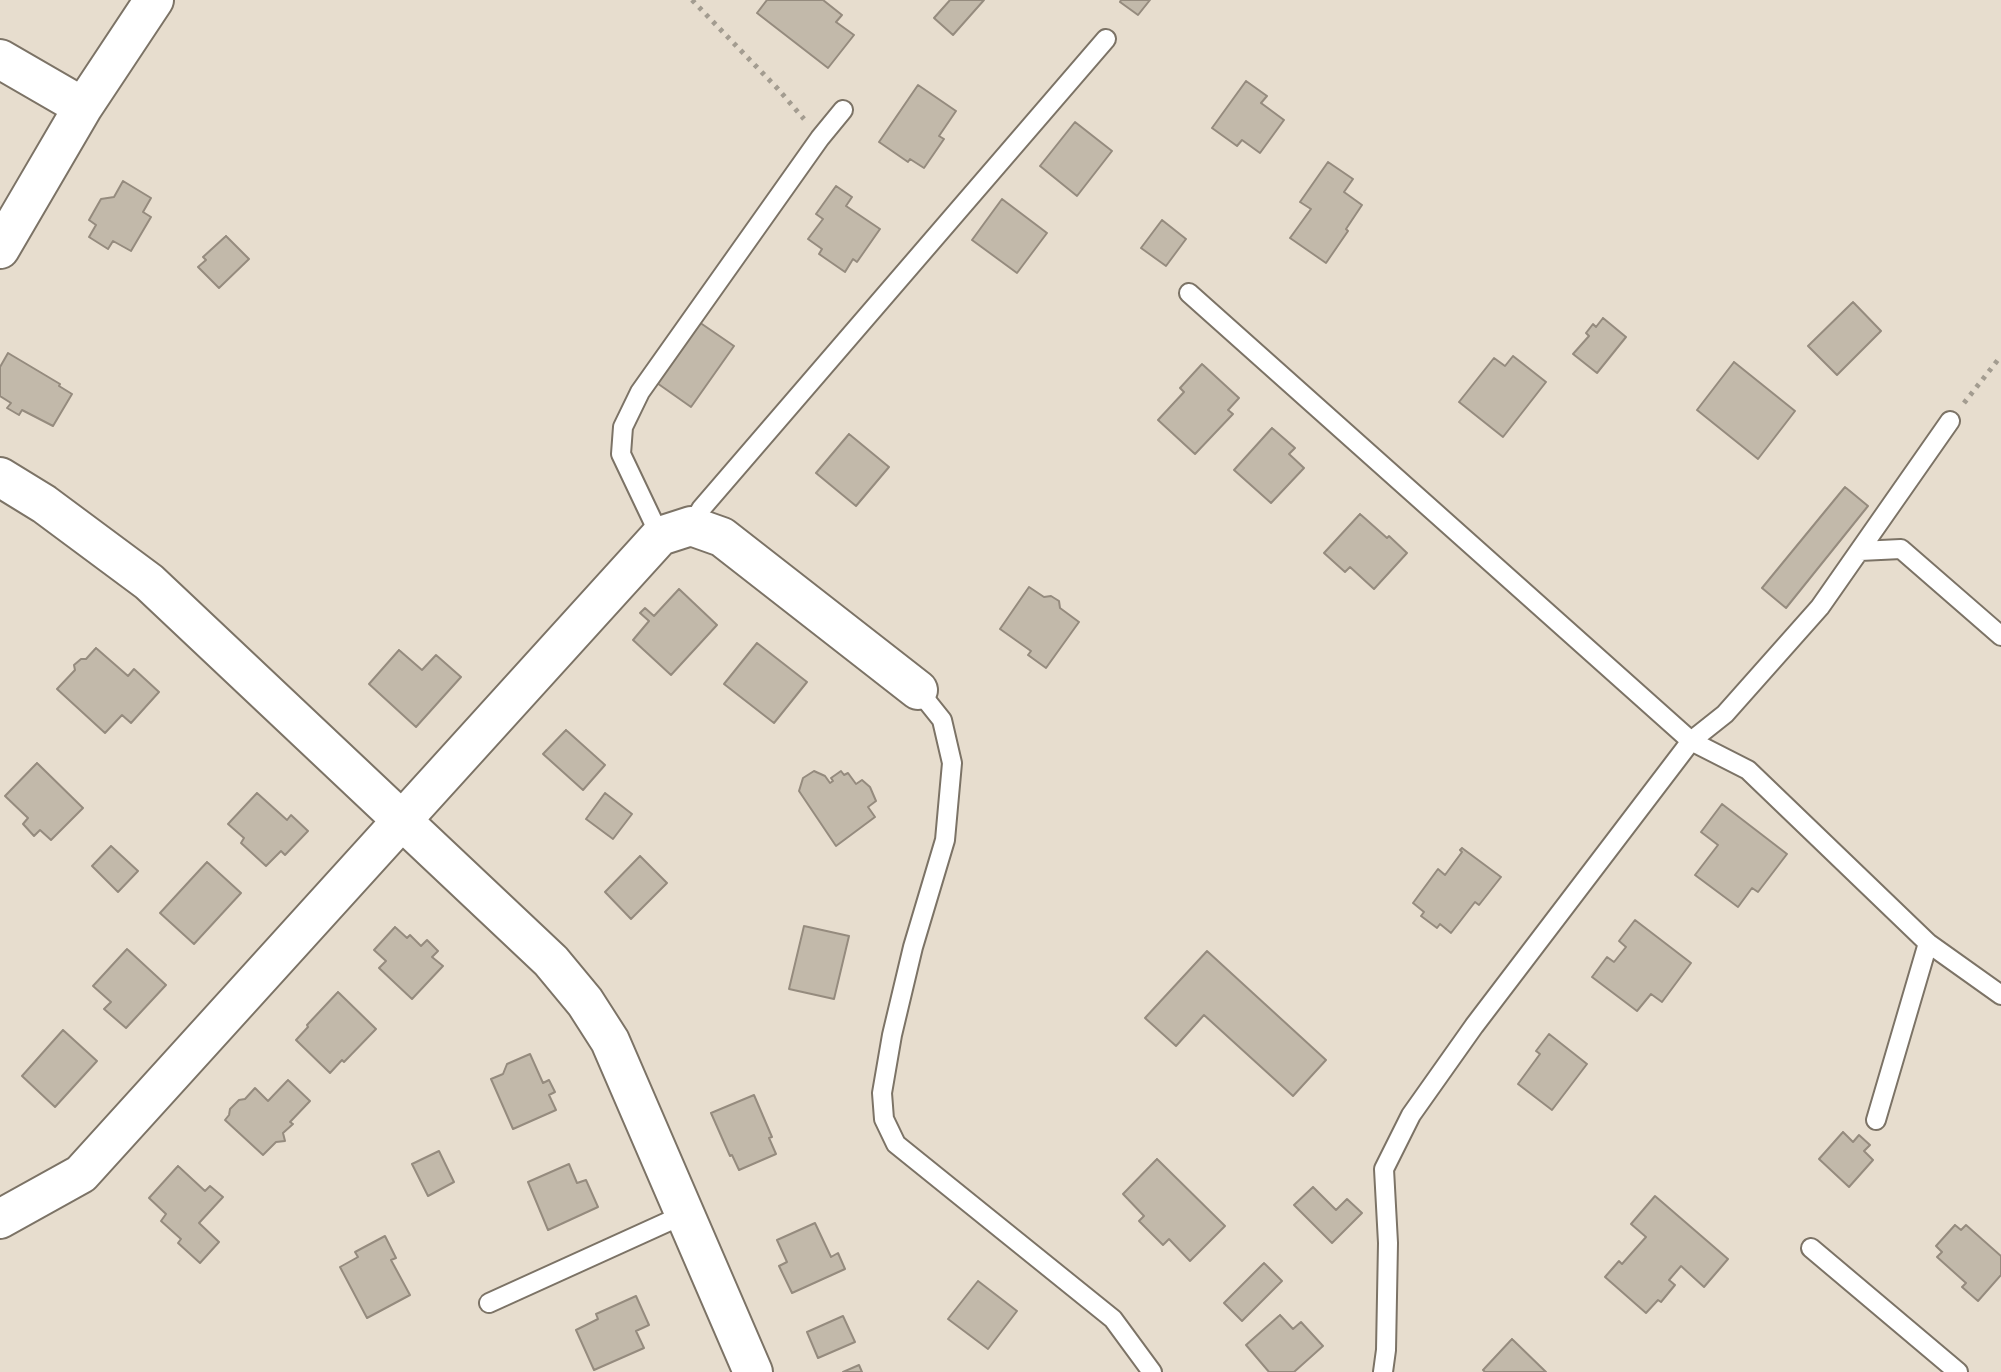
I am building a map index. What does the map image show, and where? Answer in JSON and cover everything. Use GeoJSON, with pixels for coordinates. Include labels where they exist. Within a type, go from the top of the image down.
{"type":"FeatureCollection","features":[{"type":"Feature","properties":{"kind":"street"},"geometry":{"type":"LineString","coordinates":[[0,249],[83,107],[154,0]]}},
{"type":"Feature","properties":{"kind":"street"},"geometry":{"type":"LineString","coordinates":[[0,59],[83,107]]}},
{"type":"Feature","properties":{"kind":"street"},"geometry":{"type":"LineString","coordinates":[[0,477],[44,504],[149,582],[551,961],[585,1002],[610,1041],[753,1372]]}},
{"type":"Feature","properties":{"kind":"street"},"geometry":{"type":"LineString","coordinates":[[0,1219],[81,1174],[402,822],[676,531],[722,537],[918,690]]}},
{"type":"Feature","properties":{"kind":"lane"},"geometry":{"type":"LineString","coordinates":[[843,110],[640,392],[623,427],[621,454],[676,531],[701,509],[1106,39]]}},
{"type":"Feature","properties":{"kind":"lane"},"geometry":{"type":"LineString","coordinates":[[1189,293],[1691,741],[1748,770],[1928,943],[2001,995]]}},
{"type":"Feature","properties":{"kind":"lane"},"geometry":{"type":"LineString","coordinates":[[1383,1372],[1388,1243],[1384,1169],[1411,1115],[1474,1026],[1691,741],[1725,714],[1820,607],[1950,421]]}},
{"type":"Feature","properties":{"kind":"lane"},"geometry":{"type":"LineString","coordinates":[[1860,551],[1901,549],[2001,636]]}},
{"type":"Feature","properties":{"kind":"lane"},"geometry":{"type":"LineString","coordinates":[[918,690],[942,720],[952,763],[945,840],[913,947],[892,1035],[882,1093],[884,1119],[896,1144],[1113,1319],[1152,1372]]}},
{"type":"Feature","properties":{"kind":"lane"},"geometry":{"type":"LineString","coordinates":[[1876,1120],[1928,943]]}},
{"type":"Feature","properties":{"kind":"lane"},"geometry":{"type":"LineString","coordinates":[[489,1303],[685,1214]]}},
{"type":"Feature","properties":{"kind":"lane"},"geometry":{"type":"LineString","coordinates":[[1811,1248],[1958,1372]]}},
{"type":"Feature","properties":{"kind":"path"},"geometry":{"type":"LineString","coordinates":[[692,0],[778,89],[820,138]]}},
{"type":"Feature","properties":{"kind":"path"},"geometry":{"type":"LineString","coordinates":[[1950,421],[2001,356]]}},
{"type":"Feature","properties":{"kind":"building"},"geometry":{"type":"Polygon","coordinates":[[[767,0],[823,0],[842,15],[836,22],[854,35],[828,68],[757,13],[767,0]]]}},
{"type":"Feature","properties":{"kind":"building"},"geometry":{"type":"Polygon","coordinates":[[[950,0],[984,0],[953,35],[934,18],[950,0]]]}},
{"type":"Feature","properties":{"kind":"building"},"geometry":{"type":"Polygon","coordinates":[[[1121,0],[1150,0],[1138,15],[1121,0]]]}},
{"type":"Feature","properties":{"kind":"building"},"geometry":{"type":"Polygon","coordinates":[[[1246,81],[1267,96],[1261,103],[1284,120],[1260,153],[1242,140],[1237,146],[1212,128],[1246,81]]]}},
{"type":"Feature","properties":{"kind":"building"},"geometry":{"type":"Polygon","coordinates":[[[918,85],[956,111],[939,136],[944,139],[924,168],[910,159],[908,162],[879,142],[918,85]]]}},
{"type":"Feature","properties":{"kind":"building"},"geometry":{"type":"Polygon","coordinates":[[[1075,122],[1112,151],[1077,196],[1040,166],[1075,122]]]}},
{"type":"Feature","properties":{"kind":"building"},"geometry":{"type":"Polygon","coordinates":[[[1328,162],[1353,179],[1344,192],[1362,205],[1326,263],[1290,238],[1311,209],[1300,202],[1328,162]]]}},
{"type":"Feature","properties":{"kind":"building"},"geometry":{"type":"Polygon","coordinates":[[[123,181],[151,198],[143,212],[151,217],[131,251],[113,241],[108,249],[89,237],[96,225],[89,220],[101,199],[114,197],[123,181]]]}},
{"type":"Feature","properties":{"kind":"building"},"geometry":{"type":"Polygon","coordinates":[[[836,186],[852,197],[846,206],[880,229],[857,262],[853,259],[845,272],[819,254],[822,249],[808,239],[823,219],[816,214],[836,186]]]}},
{"type":"Feature","properties":{"kind":"building"},"geometry":{"type":"Polygon","coordinates":[[[1002,199],[1047,233],[1017,273],[972,240],[1002,199]]]}},
{"type":"Feature","properties":{"kind":"building"},"geometry":{"type":"Polygon","coordinates":[[[1162,220],[1186,239],[1166,266],[1141,248],[1162,220]]]}},
{"type":"Feature","properties":{"kind":"building"},"geometry":{"type":"Polygon","coordinates":[[[226,236],[249,259],[219,288],[198,267],[206,260],[203,257],[226,236]]]}},
{"type":"Feature","properties":{"kind":"building"},"geometry":{"type":"Polygon","coordinates":[[[1853,302],[1881,331],[1837,375],[1808,346],[1853,302]]]}},
{"type":"Feature","properties":{"kind":"building"},"geometry":{"type":"Polygon","coordinates":[[[1603,318],[1626,337],[1597,373],[1573,354],[1589,336],[1586,333],[1593,324],[1596,327],[1603,318]]]}},
{"type":"Feature","properties":{"kind":"building"},"geometry":{"type":"Polygon","coordinates":[[[699,322],[734,346],[691,407],[657,383],[699,322]]]}},
{"type":"Feature","properties":{"kind":"building"},"geometry":{"type":"Polygon","coordinates":[[[8,353],[72,394],[53,426],[22,410],[19,415],[7,408],[11,403],[0,396],[0,367],[8,353]]]}},
{"type":"Feature","properties":{"kind":"building"},"geometry":{"type":"Polygon","coordinates":[[[1513,356],[1546,382],[1503,437],[1459,402],[1494,358],[1505,366],[1513,356]]]}},
{"type":"Feature","properties":{"kind":"building"},"geometry":{"type":"Polygon","coordinates":[[[1734,362],[1795,411],[1758,459],[1697,410],[1734,362]]]}},
{"type":"Feature","properties":{"kind":"building"},"geometry":{"type":"Polygon","coordinates":[[[1202,364],[1239,398],[1228,410],[1233,414],[1195,454],[1158,420],[1184,392],[1180,388],[1202,364]]]}},
{"type":"Feature","properties":{"kind":"building"},"geometry":{"type":"Polygon","coordinates":[[[1272,428],[1295,448],[1289,454],[1304,468],[1271,503],[1234,470],[1272,428]]]}},
{"type":"Feature","properties":{"kind":"building"},"geometry":{"type":"Polygon","coordinates":[[[849,434],[889,467],[856,506],[816,473],[849,434]]]}},
{"type":"Feature","properties":{"kind":"building"},"geometry":{"type":"Polygon","coordinates":[[[1845,487],[1868,506],[1786,608],[1762,588],[1845,487]]]}},
{"type":"Feature","properties":{"kind":"building"},"geometry":{"type":"Polygon","coordinates":[[[1360,514],[1407,553],[1374,589],[1350,567],[1345,572],[1324,553],[1360,514]]]}},
{"type":"Feature","properties":{"kind":"building"},"geometry":{"type":"Polygon","coordinates":[[[1029,587],[1044,597],[1051,596],[1059,601],[1060,608],[1079,622],[1046,668],[1028,655],[1031,651],[1000,629],[1029,587]]]}},
{"type":"Feature","properties":{"kind":"building"},"geometry":{"type":"Polygon","coordinates":[[[679,589],[717,625],[671,675],[633,640],[649,621],[640,613],[645,608],[654,616],[679,589]]]}},
{"type":"Feature","properties":{"kind":"building"},"geometry":{"type":"Polygon","coordinates":[[[757,643],[807,682],[774,723],[724,684],[757,643]]]}},
{"type":"Feature","properties":{"kind":"building"},"geometry":{"type":"Polygon","coordinates":[[[96,648],[128,676],[134,669],[159,692],[131,723],[122,715],[105,733],[57,689],[75,670],[74,665],[86,659],[96,648]]]}},
{"type":"Feature","properties":{"kind":"building"},"geometry":{"type":"Polygon","coordinates":[[[399,650],[422,670],[436,655],[461,677],[416,727],[369,684],[399,650]]]}},
{"type":"Feature","properties":{"kind":"building"},"geometry":{"type":"Polygon","coordinates":[[[566,730],[605,765],[583,790],[543,754],[566,730]]]}},
{"type":"Feature","properties":{"kind":"building"},"geometry":{"type":"Polygon","coordinates":[[[37,763],[83,808],[51,840],[40,830],[34,836],[23,824],[28,818],[5,796],[37,763]]]}},
{"type":"Feature","properties":{"kind":"building"},"geometry":{"type":"Polygon","coordinates":[[[814,771],[825,776],[830,783],[833,781],[831,778],[841,771],[844,775],[848,773],[856,784],[862,780],[870,787],[876,801],[868,807],[875,817],[836,846],[799,791],[803,778],[814,771]]]}},
{"type":"Feature","properties":{"kind":"building"},"geometry":{"type":"Polygon","coordinates":[[[257,793],[287,820],[291,815],[308,831],[285,855],[281,851],[266,866],[241,843],[244,838],[228,824],[257,793]]]}},
{"type":"Feature","properties":{"kind":"building"},"geometry":{"type":"Polygon","coordinates":[[[605,793],[632,814],[613,839],[586,819],[605,793]]]}},
{"type":"Feature","properties":{"kind":"building"},"geometry":{"type":"Polygon","coordinates":[[[1722,804],[1787,854],[1758,892],[1752,888],[1738,907],[1695,875],[1718,845],[1701,832],[1722,804]]]}},
{"type":"Feature","properties":{"kind":"building"},"geometry":{"type":"Polygon","coordinates":[[[111,846],[138,871],[118,892],[92,866],[111,846]]]}},
{"type":"Feature","properties":{"kind":"building"},"geometry":{"type":"Polygon","coordinates":[[[1462,848],[1501,877],[1479,905],[1475,902],[1451,933],[1440,924],[1437,928],[1421,916],[1424,912],[1413,903],[1438,869],[1445,875],[1462,848]]]}},
{"type":"Feature","properties":{"kind":"building"},"geometry":{"type":"Polygon","coordinates":[[[640,856],[667,883],[631,919],[605,892],[640,856]]]}},
{"type":"Feature","properties":{"kind":"building"},"geometry":{"type":"Polygon","coordinates":[[[207,862],[241,893],[194,944],[160,913],[207,862]]]}},
{"type":"Feature","properties":{"kind":"building"},"geometry":{"type":"Polygon","coordinates":[[[1635,920],[1691,963],[1662,1002],[1651,994],[1637,1011],[1592,977],[1607,957],[1614,962],[1626,947],[1619,941],[1635,920]]]}},
{"type":"Feature","properties":{"kind":"building"},"geometry":{"type":"Polygon","coordinates":[[[804,926],[849,936],[834,999],[789,989],[804,926]]]}},
{"type":"Feature","properties":{"kind":"building"},"geometry":{"type":"Polygon","coordinates":[[[395,927],[421,946],[427,940],[438,951],[432,957],[443,966],[412,999],[379,968],[386,961],[374,950],[395,927]]]}},
{"type":"Feature","properties":{"kind":"building"},"geometry":{"type":"Polygon","coordinates":[[[127,949],[166,985],[126,1028],[104,1009],[111,1002],[93,986],[127,949]]]}},
{"type":"Feature","properties":{"kind":"building"},"geometry":{"type":"Polygon","coordinates":[[[1207,951],[1326,1060],[1293,1096],[1204,1015],[1176,1046],[1145,1018],[1207,951]]]}},
{"type":"Feature","properties":{"kind":"building"},"geometry":{"type":"Polygon","coordinates":[[[338,992],[376,1029],[330,1073],[296,1040],[338,992]]]}},
{"type":"Feature","properties":{"kind":"building"},"geometry":{"type":"Polygon","coordinates":[[[63,1030],[97,1061],[55,1107],[22,1076],[63,1030]]]}},
{"type":"Feature","properties":{"kind":"building"},"geometry":{"type":"Polygon","coordinates":[[[1549,1034],[1587,1064],[1552,1110],[1518,1084],[1540,1054],[1536,1051],[1549,1034]]]}},
{"type":"Feature","properties":{"kind":"building"},"geometry":{"type":"Polygon","coordinates":[[[530,1054],[543,1083],[549,1080],[555,1092],[549,1095],[556,1110],[513,1129],[491,1079],[503,1074],[507,1064],[530,1054]]]}},
{"type":"Feature","properties":{"kind":"building"},"geometry":{"type":"Polygon","coordinates":[[[288,1080],[310,1101],[283,1133],[285,1141],[276,1142],[263,1155],[225,1120],[230,1109],[255,1088],[268,1101],[288,1080]]]}},
{"type":"Feature","properties":{"kind":"building"},"geometry":{"type":"Polygon","coordinates":[[[754,1095],[776,1154],[739,1170],[711,1113],[754,1095]]]}},
{"type":"Feature","properties":{"kind":"building"},"geometry":{"type":"Polygon","coordinates":[[[1843,1132],[1853,1142],[1859,1135],[1870,1145],[1864,1151],[1873,1160],[1849,1187],[1819,1159],[1843,1132]]]}},
{"type":"Feature","properties":{"kind":"building"},"geometry":{"type":"Polygon","coordinates":[[[439,1151],[454,1182],[428,1196],[412,1164],[439,1151]]]}},
{"type":"Feature","properties":{"kind":"building"},"geometry":{"type":"Polygon","coordinates":[[[1157,1159],[1225,1226],[1190,1261],[1169,1239],[1163,1245],[1139,1221],[1144,1216],[1123,1194],[1157,1159]]]}},
{"type":"Feature","properties":{"kind":"building"},"geometry":{"type":"Polygon","coordinates":[[[569,1164],[577,1183],[586,1180],[598,1207],[548,1230],[528,1182],[569,1164]]]}},
{"type":"Feature","properties":{"kind":"building"},"geometry":{"type":"Polygon","coordinates":[[[178,1166],[205,1191],[210,1186],[223,1197],[199,1223],[219,1242],[200,1263],[178,1243],[181,1239],[161,1221],[166,1214],[149,1198],[178,1166]]]}},
{"type":"Feature","properties":{"kind":"building"},"geometry":{"type":"Polygon","coordinates":[[[1313,1187],[1336,1210],[1347,1199],[1362,1213],[1332,1243],[1294,1205],[1313,1187]]]}},
{"type":"Feature","properties":{"kind":"building"},"geometry":{"type":"Polygon","coordinates":[[[1655,1196],[1728,1259],[1704,1287],[1681,1266],[1669,1280],[1675,1285],[1661,1302],[1658,1300],[1646,1313],[1605,1277],[1619,1261],[1622,1264],[1646,1237],[1631,1224],[1655,1196]]]}},
{"type":"Feature","properties":{"kind":"building"},"geometry":{"type":"Polygon","coordinates":[[[815,1223],[831,1257],[838,1253],[845,1269],[792,1293],[779,1266],[787,1262],[777,1240],[815,1223]]]}},
{"type":"Feature","properties":{"kind":"building"},"geometry":{"type":"Polygon","coordinates":[[[1955,1225],[1961,1230],[1966,1225],[2001,1256],[2001,1275],[1978,1301],[1962,1287],[1966,1283],[1937,1257],[1942,1252],[1936,1246],[1955,1225]]]}},
{"type":"Feature","properties":{"kind":"building"},"geometry":{"type":"Polygon","coordinates":[[[385,1236],[396,1258],[391,1260],[410,1295],[367,1318],[340,1267],[358,1257],[355,1252],[385,1236]]]}},
{"type":"Feature","properties":{"kind":"building"},"geometry":{"type":"Polygon","coordinates":[[[1264,1263],[1282,1281],[1242,1321],[1224,1303],[1264,1263]]]}},
{"type":"Feature","properties":{"kind":"building"},"geometry":{"type":"Polygon","coordinates":[[[978,1281],[1017,1311],[988,1349],[948,1319],[978,1281]]]}},
{"type":"Feature","properties":{"kind":"building"},"geometry":{"type":"Polygon","coordinates":[[[636,1296],[649,1325],[636,1331],[644,1348],[594,1370],[576,1330],[598,1319],[596,1314],[636,1296]]]}},
{"type":"Feature","properties":{"kind":"building"},"geometry":{"type":"Polygon","coordinates":[[[1280,1315],[1293,1329],[1301,1322],[1323,1346],[1294,1372],[1269,1372],[1246,1345],[1280,1315]]]}},
{"type":"Feature","properties":{"kind":"building"},"geometry":{"type":"Polygon","coordinates":[[[843,1316],[855,1342],[818,1358],[807,1332],[843,1316]]]}},
{"type":"Feature","properties":{"kind":"building"},"geometry":{"type":"Polygon","coordinates":[[[1512,1339],[1546,1372],[1485,1372],[1483,1370],[1512,1339]]]}},
{"type":"Feature","properties":{"kind":"building"},"geometry":{"type":"Polygon","coordinates":[[[859,1365],[862,1372],[843,1372],[859,1365]]]}}]}
